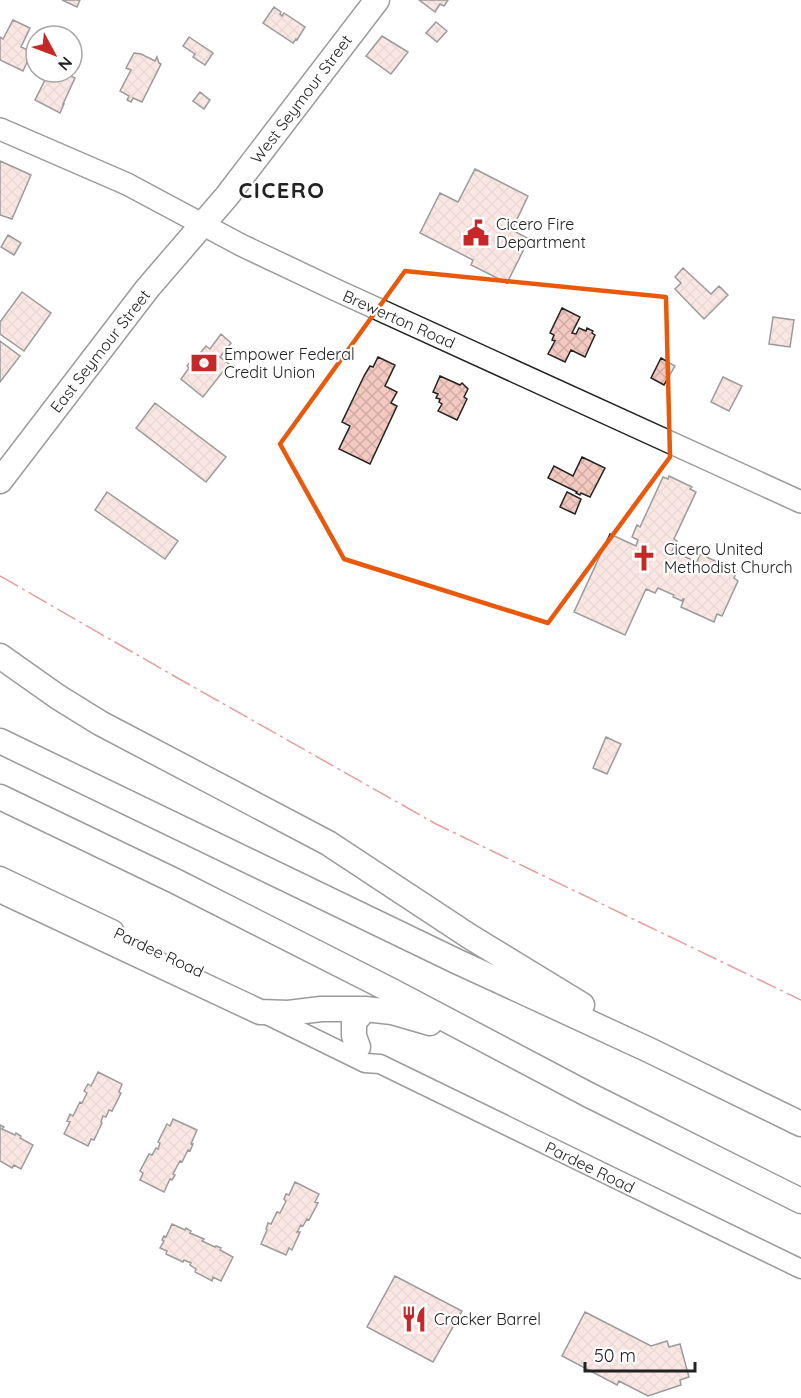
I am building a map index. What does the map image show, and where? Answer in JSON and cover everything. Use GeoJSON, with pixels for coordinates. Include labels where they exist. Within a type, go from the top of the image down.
{"type":"FeatureCollection","features":[{"type":"Feature","properties":{"kind":"highway","name":"West Seymour Street"},"geometry":{"type":"LineString","coordinates":[[203,225],[377,0]]}},
{"type":"Feature","properties":{"kind":"highway","name":"East Seymour Street"},"geometry":{"type":"LineString","coordinates":[[0,481],[147,289],[203,225]]}},
{"type":"Feature","properties":{"kind":"highway"},"geometry":{"type":"LineString","coordinates":[[0,656],[100,723],[328,843],[469,936],[572,998],[649,1050]]}},
{"type":"Feature","properties":{"kind":"highway"},"geometry":{"type":"LineString","coordinates":[[0,741],[801,1124]]}},
{"type":"Feature","properties":{"kind":"highway"},"geometry":{"type":"LineString","coordinates":[[0,797],[196,892],[392,991],[589,1095],[801,1201]]}},
{"type":"Feature","properties":{"kind":"highway","name":"Pardee Road"},"geometry":{"type":"LineString","coordinates":[[0,890],[260,1012]]}},
{"type":"Feature","properties":{"kind":"highway"},"geometry":{"type":"LineString","coordinates":[[260,1012],[365,1009],[392,1012],[416,1018],[505,1050]]}},
{"type":"Feature","properties":{"kind":"highway"},"geometry":{"type":"LineString","coordinates":[[358,1047],[354,1036],[354,1022],[365,1009]]}},
{"type":"Feature","properties":{"kind":"main road","name":"Brewerton Road"},"geometry":{"type":"LineString","coordinates":[[0,129],[127,184],[241,245],[336,290],[801,502]]}},
{"type":"Feature","properties":{"kind":"street","name":"Pardee Road"},"geometry":{"type":"LineString","coordinates":[[0,876],[358,1047],[372,1055],[380,1064]]}},
{"type":"Feature","properties":{"kind":"street","name":"Pardee Road"},"geometry":{"type":"LineString","coordinates":[[260,1012],[365,1063],[380,1064],[801,1269]]}},
{"type":"Feature","properties":{"kind":"highlighted area"},"geometry":{"type":"Polygon","coordinates":[[[405,271],[666,297],[670,457],[548,623],[344,559],[280,444],[405,271]]]}},
{"type":"Feature","properties":{"kind":"building"},"geometry":{"type":"Polygon","coordinates":[[[62,0],[80,0],[77,7],[62,0]]]}},
{"type":"Feature","properties":{"kind":"building"},"geometry":{"type":"Polygon","coordinates":[[[419,0],[448,0],[444,6],[440,4],[435,12],[419,0]]]}},
{"type":"Feature","properties":{"kind":"building"},"geometry":{"type":"Polygon","coordinates":[[[274,7],[281,12],[282,16],[284,13],[305,27],[293,43],[263,23],[274,7]]]}},
{"type":"Feature","properties":{"kind":"building"},"geometry":{"type":"Polygon","coordinates":[[[13,20],[24,25],[24,41],[21,47],[24,48],[23,71],[0,60],[0,37],[3,39],[13,20]]]}},
{"type":"Feature","properties":{"kind":"building"},"geometry":{"type":"Polygon","coordinates":[[[436,22],[447,31],[437,42],[426,33],[436,22]]]}},
{"type":"Feature","properties":{"kind":"building"},"geometry":{"type":"Polygon","coordinates":[[[382,36],[408,52],[391,74],[366,56],[382,36]]]}},
{"type":"Feature","properties":{"kind":"building"},"geometry":{"type":"Polygon","coordinates":[[[189,37],[213,53],[205,65],[183,46],[189,37]]]}},
{"type":"Feature","properties":{"kind":"building"},"geometry":{"type":"Polygon","coordinates":[[[134,53],[155,61],[157,57],[161,64],[142,102],[133,98],[131,102],[127,100],[129,96],[120,91],[131,70],[126,68],[134,53]]]}},
{"type":"Feature","properties":{"kind":"building"},"geometry":{"type":"Polygon","coordinates":[[[43,84],[72,84],[60,113],[35,100],[43,84]]]}},
{"type":"Feature","properties":{"kind":"building"},"geometry":{"type":"Polygon","coordinates":[[[200,92],[210,100],[204,109],[193,101],[200,92]]]}},
{"type":"Feature","properties":{"kind":"building"},"geometry":{"type":"Polygon","coordinates":[[[0,161],[31,175],[12,219],[0,215],[0,161]]]}},
{"type":"Feature","properties":{"kind":"building"},"geometry":{"type":"Polygon","coordinates":[[[475,169],[528,196],[512,230],[529,239],[507,283],[471,265],[473,260],[420,233],[440,193],[458,202],[475,169]]]}},
{"type":"Feature","properties":{"kind":"building"},"geometry":{"type":"Polygon","coordinates":[[[8,235],[21,243],[14,255],[1,247],[8,235]]]}},
{"type":"Feature","properties":{"kind":"building"},"geometry":{"type":"Polygon","coordinates":[[[683,268],[711,294],[719,286],[728,295],[704,319],[675,289],[681,283],[675,277],[683,268]]]}},
{"type":"Feature","properties":{"kind":"building"},"geometry":{"type":"Polygon","coordinates":[[[22,292],[51,313],[24,351],[0,334],[0,322],[22,292]]]}},
{"type":"Feature","properties":{"kind":"building"},"geometry":{"type":"Polygon","coordinates":[[[562,308],[580,317],[572,333],[576,334],[579,328],[586,331],[587,328],[595,335],[585,357],[571,350],[565,362],[548,354],[555,341],[552,340],[554,335],[550,333],[562,308]]]}},
{"type":"Feature","properties":{"kind":"building"},"geometry":{"type":"Polygon","coordinates":[[[773,317],[794,320],[790,347],[769,344],[773,317]]]}},
{"type":"Feature","properties":{"kind":"building"},"geometry":{"type":"Polygon","coordinates":[[[221,334],[231,343],[220,357],[229,364],[203,397],[181,379],[195,356],[197,357],[206,346],[210,349],[221,334]]]}},
{"type":"Feature","properties":{"kind":"building"},"geometry":{"type":"Polygon","coordinates":[[[0,341],[20,356],[0,382],[0,341]]]}},
{"type":"Feature","properties":{"kind":"building"},"geometry":{"type":"Polygon","coordinates":[[[378,357],[395,365],[385,386],[397,392],[391,403],[397,406],[370,464],[339,449],[350,426],[342,422],[364,376],[370,366],[373,367],[378,357]]]}},
{"type":"Feature","properties":{"kind":"building"},"geometry":{"type":"Polygon","coordinates":[[[661,358],[675,366],[664,385],[651,378],[661,358]]]}},
{"type":"Feature","properties":{"kind":"building"},"geometry":{"type":"Polygon","coordinates":[[[440,376],[460,385],[462,383],[468,389],[464,397],[467,399],[457,420],[438,411],[442,404],[439,402],[440,399],[436,398],[438,394],[433,392],[440,376]]]}},
{"type":"Feature","properties":{"kind":"building"},"geometry":{"type":"Polygon","coordinates":[[[723,377],[742,386],[729,411],[711,402],[723,377]]]}},
{"type":"Feature","properties":{"kind":"building"},"geometry":{"type":"Polygon","coordinates":[[[155,403],[226,457],[206,482],[136,428],[155,403]]]}},
{"type":"Feature","properties":{"kind":"building"},"geometry":{"type":"Polygon","coordinates":[[[582,457],[605,468],[590,497],[581,493],[580,495],[548,478],[554,466],[573,476],[582,457]]]}},
{"type":"Feature","properties":{"kind":"building","name":"Cicero United Methodist Church"},"geometry":{"type":"Polygon","coordinates":[[[669,476],[692,487],[690,489],[696,492],[674,539],[677,541],[672,551],[697,562],[700,554],[737,571],[734,578],[738,581],[722,616],[717,614],[714,622],[681,607],[684,599],[682,601],[658,588],[655,593],[646,589],[625,635],[574,612],[610,534],[636,546],[638,540],[632,537],[637,525],[640,527],[663,477],[668,479],[669,476]]]}},
{"type":"Feature","properties":{"kind":"building"},"geometry":{"type":"Polygon","coordinates":[[[107,492],[178,541],[165,559],[95,510],[107,492]]]}},
{"type":"Feature","properties":{"kind":"building"},"geometry":{"type":"Polygon","coordinates":[[[567,492],[581,499],[575,514],[560,507],[567,492]]]}},
{"type":"Feature","properties":{"kind":"building"},"geometry":{"type":"Polygon","coordinates":[[[606,737],[621,744],[607,774],[593,768],[606,737]]]}},
{"type":"Feature","properties":{"kind":"building"},"geometry":{"type":"Polygon","coordinates":[[[98,1072],[122,1084],[119,1092],[121,1093],[112,1111],[109,1110],[106,1117],[103,1116],[94,1140],[91,1139],[88,1146],[64,1134],[70,1122],[67,1121],[70,1114],[73,1116],[80,1102],[82,1103],[87,1093],[84,1091],[88,1084],[91,1086],[98,1072]]]}},
{"type":"Feature","properties":{"kind":"building"},"geometry":{"type":"Polygon","coordinates":[[[173,1119],[197,1130],[190,1151],[188,1150],[182,1162],[180,1161],[173,1174],[175,1175],[172,1180],[170,1179],[164,1192],[140,1180],[143,1173],[140,1171],[149,1154],[152,1155],[156,1148],[158,1149],[160,1143],[158,1142],[167,1124],[170,1126],[173,1119]]]}},
{"type":"Feature","properties":{"kind":"building"},"geometry":{"type":"Polygon","coordinates":[[[0,1125],[4,1127],[2,1129],[15,1135],[16,1133],[33,1145],[21,1169],[14,1165],[12,1168],[0,1161],[0,1125]]]}},
{"type":"Feature","properties":{"kind":"building"},"geometry":{"type":"Polygon","coordinates":[[[295,1182],[319,1194],[315,1202],[318,1203],[309,1220],[307,1219],[303,1226],[301,1225],[292,1250],[289,1248],[286,1255],[261,1244],[268,1223],[271,1224],[277,1212],[280,1213],[286,1201],[284,1199],[286,1194],[289,1195],[295,1182]]]}},
{"type":"Feature","properties":{"kind":"building"},"geometry":{"type":"Polygon","coordinates":[[[172,1224],[185,1230],[186,1228],[191,1231],[190,1233],[204,1239],[202,1241],[221,1248],[220,1250],[233,1257],[221,1281],[213,1277],[212,1281],[195,1272],[196,1269],[190,1265],[191,1263],[166,1254],[167,1251],[160,1248],[172,1224]]]}},
{"type":"Feature","properties":{"kind":"building","name":"Cracker Barrel"},"geometry":{"type":"Polygon","coordinates":[[[395,1276],[462,1311],[433,1362],[367,1327],[395,1276]]]}},
{"type":"Feature","properties":{"kind":"building"},"geometry":{"type":"Polygon","coordinates":[[[585,1312],[651,1346],[667,1341],[669,1347],[680,1344],[689,1377],[680,1380],[681,1385],[648,1396],[619,1381],[617,1385],[562,1356],[585,1312]]]}},
{"type":"Feature","properties":{"kind":"power"},"geometry":{"type":"LineString","coordinates":[[0,576],[436,824],[801,1000]]}},
{"type":"Feature","properties":{"kind":"place","name":"Cicero Fire Department"},"geometry":{"type":"Point","coordinates":[476,233]}},
{"type":"Feature","properties":{"kind":"place","name":"Empower Federal Credit Union"},"geometry":{"type":"Point","coordinates":[204,363]}},
{"type":"Feature","properties":{"kind":"place","name":"Cicero United Methodist Church"},"geometry":{"type":"Point","coordinates":[644,558]}},
{"type":"Feature","properties":{"kind":"place","name":"Cracker Barrel"},"geometry":{"type":"Point","coordinates":[414,1319]}},
{"type":"Feature","properties":{"kind":"district","name":"CICERO"},"geometry":{"type":"Point","coordinates":[282,190]}}]}
